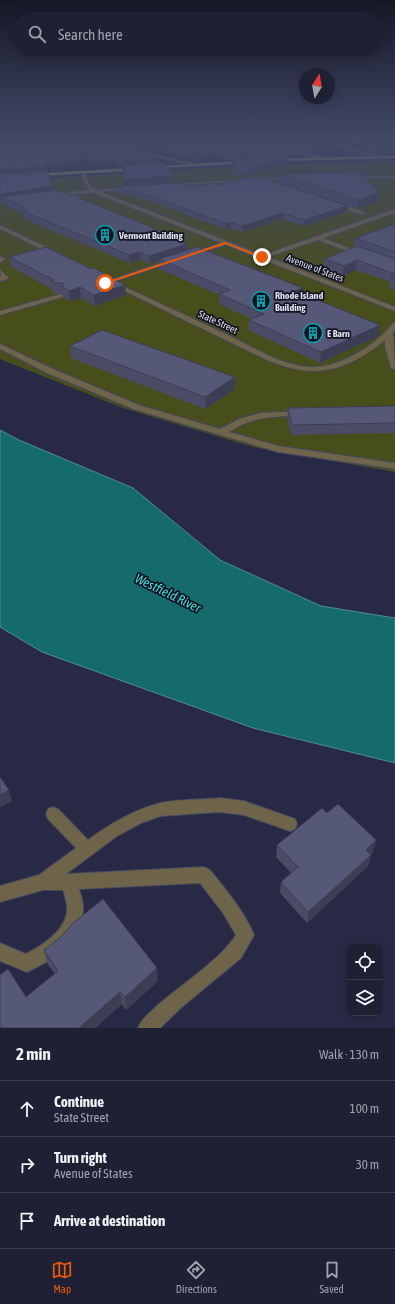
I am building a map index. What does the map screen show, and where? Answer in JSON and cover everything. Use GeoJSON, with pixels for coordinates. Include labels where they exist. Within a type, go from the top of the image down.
{"type":"FeatureCollection","features":[{"type":"Feature","properties":{"kind":"street"},"geometry":{"type":"LineString","coordinates":[[45,195],[120,189]]}},
{"type":"Feature","properties":{"kind":"street","name":"Avenue of States"},"geometry":{"type":"LineString","coordinates":[[94,191],[395,309]]}},
{"type":"Feature","properties":{"kind":"street"},"geometry":{"type":"LineString","coordinates":[[333,203],[363,213]]}},
{"type":"Feature","properties":{"kind":"street"},"geometry":{"type":"LineString","coordinates":[[263,257],[395,211]]}},
{"type":"Feature","properties":{"kind":"street"},"geometry":{"type":"LineString","coordinates":[[0,227],[64,258]]}},
{"type":"Feature","properties":{"kind":"street"},"geometry":{"type":"LineString","coordinates":[[318,238],[366,256]]}},
{"type":"Feature","properties":{"kind":"street"},"geometry":{"type":"LineString","coordinates":[[187,256],[226,243]]}},
{"type":"Feature","properties":{"kind":"street","name":"State Street"},"geometry":{"type":"LineString","coordinates":[[180,258],[106,281],[280,362],[303,369],[321,369],[346,361],[379,342],[390,332]]}},
{"type":"Feature","properties":{"kind":"street"},"geometry":{"type":"LineString","coordinates":[[0,272],[6,278],[0,279]]}},
{"type":"Feature","properties":{"kind":"street"},"geometry":{"type":"LineString","coordinates":[[0,313],[61,296]]}},
{"type":"Feature","properties":{"kind":"street"},"geometry":{"type":"LineString","coordinates":[[395,324],[390,332],[389,347],[395,368]]}},
{"type":"Feature","properties":{"kind":"street"},"geometry":{"type":"LineString","coordinates":[[0,346],[50,371],[136,407],[278,449],[395,466]]}},
{"type":"Feature","properties":{"kind":"street"},"geometry":{"type":"LineString","coordinates":[[222,432],[237,422],[256,415],[311,413]]}},
{"type":"Feature","properties":{"kind":"street"},"geometry":{"type":"LineString","coordinates":[[43,882],[112,831],[136,818],[161,809],[219,805],[244,808],[290,824]]}},
{"type":"Feature","properties":{"kind":"street"},"geometry":{"type":"LineString","coordinates":[[53,814],[87,849]]}},
{"type":"Feature","properties":{"kind":"street"},"geometry":{"type":"LineString","coordinates":[[0,894],[43,882],[204,875],[229,907],[246,935],[235,952],[177,1000],[147,1028]]}},
{"type":"Feature","properties":{"kind":"street"},"geometry":{"type":"LineString","coordinates":[[0,952],[27,963],[49,951],[69,930],[75,910],[70,882]]}},
{"type":"Feature","properties":{"kind":"shaded area"},"geometry":{"type":"Polygon","coordinates":[[[0,189],[395,189],[395,472],[253,447],[123,408],[0,359],[0,189]]]}},
{"type":"Feature","properties":{"kind":"water","name":"Westfield River"},"geometry":{"type":"Polygon","coordinates":[[[0,430],[19,440],[133,488],[220,560],[321,606],[395,618],[395,763],[253,728],[42,652],[0,627],[0,430]]]}},
{"type":"Feature","properties":{"kind":"building"},"geometry":{"type":"Polygon","coordinates":[[[0,189],[33,189],[0,194],[0,189]]]}},
{"type":"Feature","properties":{"kind":"building"},"geometry":{"type":"Polygon","coordinates":[[[123,189],[296,189],[348,206],[304,220],[283,213],[242,226],[230,222],[226,224],[137,191],[123,189]]]}},
{"type":"Feature","properties":{"kind":"building"},"geometry":{"type":"Polygon","coordinates":[[[325,189],[376,189],[379,193],[359,200],[325,189]]]}},
{"type":"Feature","properties":{"kind":"building"},"geometry":{"type":"Polygon","coordinates":[[[57,190],[69,195],[77,195],[79,198],[175,237],[182,240],[179,241],[187,244],[149,256],[140,252],[129,255],[23,211],[25,208],[1,197],[57,190]]]}},
{"type":"Feature","properties":{"kind":"building"},"geometry":{"type":"Polygon","coordinates":[[[395,224],[395,252],[355,238],[395,224]]]}},
{"type":"Feature","properties":{"kind":"building"},"geometry":{"type":"Polygon","coordinates":[[[357,246],[395,259],[395,274],[357,260],[344,266],[324,259],[357,246]]]}},
{"type":"Feature","properties":{"kind":"building"},"geometry":{"type":"Polygon","coordinates":[[[46,247],[92,269],[94,268],[125,285],[94,295],[80,287],[69,291],[63,287],[63,283],[55,283],[51,281],[54,280],[9,257],[46,247]]]}},
{"type":"Feature","properties":{"kind":"building"},"geometry":{"type":"Polygon","coordinates":[[[197,247],[303,288],[295,291],[380,325],[321,352],[249,320],[264,314],[219,294],[230,290],[159,259],[197,247]]]}},
{"type":"Feature","properties":{"kind":"building"},"geometry":{"type":"Polygon","coordinates":[[[102,330],[235,377],[205,397],[70,346],[102,330]]]}},
{"type":"Feature","properties":{"kind":"building"},"geometry":{"type":"Polygon","coordinates":[[[395,406],[395,423],[292,425],[288,408],[395,406]]]}},
{"type":"Feature","properties":{"kind":"building"},"geometry":{"type":"Polygon","coordinates":[[[0,777],[9,790],[0,795],[0,777]]]}},
{"type":"Feature","properties":{"kind":"building"},"geometry":{"type":"Polygon","coordinates":[[[338,804],[376,840],[366,850],[371,855],[308,912],[281,882],[298,867],[277,845],[322,808],[327,813],[338,804]]]}},
{"type":"Feature","properties":{"kind":"building"},"geometry":{"type":"Polygon","coordinates":[[[103,899],[157,968],[125,997],[120,992],[79,1028],[0,1028],[0,975],[8,969],[26,997],[58,971],[44,950],[62,936],[72,924],[103,899]]]}},
{"type":"Feature","properties":{"kind":"place","name":"Vermont Building"},"geometry":{"type":"Point","coordinates":[105,235]}},
{"type":"Feature","properties":{"kind":"place","name":"Rhode Island Building"},"geometry":{"type":"Point","coordinates":[261,301]}},
{"type":"Feature","properties":{"kind":"place","name":"E Barn"},"geometry":{"type":"Point","coordinates":[313,333]}},
{"type":"Feature","properties":{"kind":"route"},"geometry":{"type":"LineString","coordinates":[[105,283],[226,243],[262,257]]}}]}
